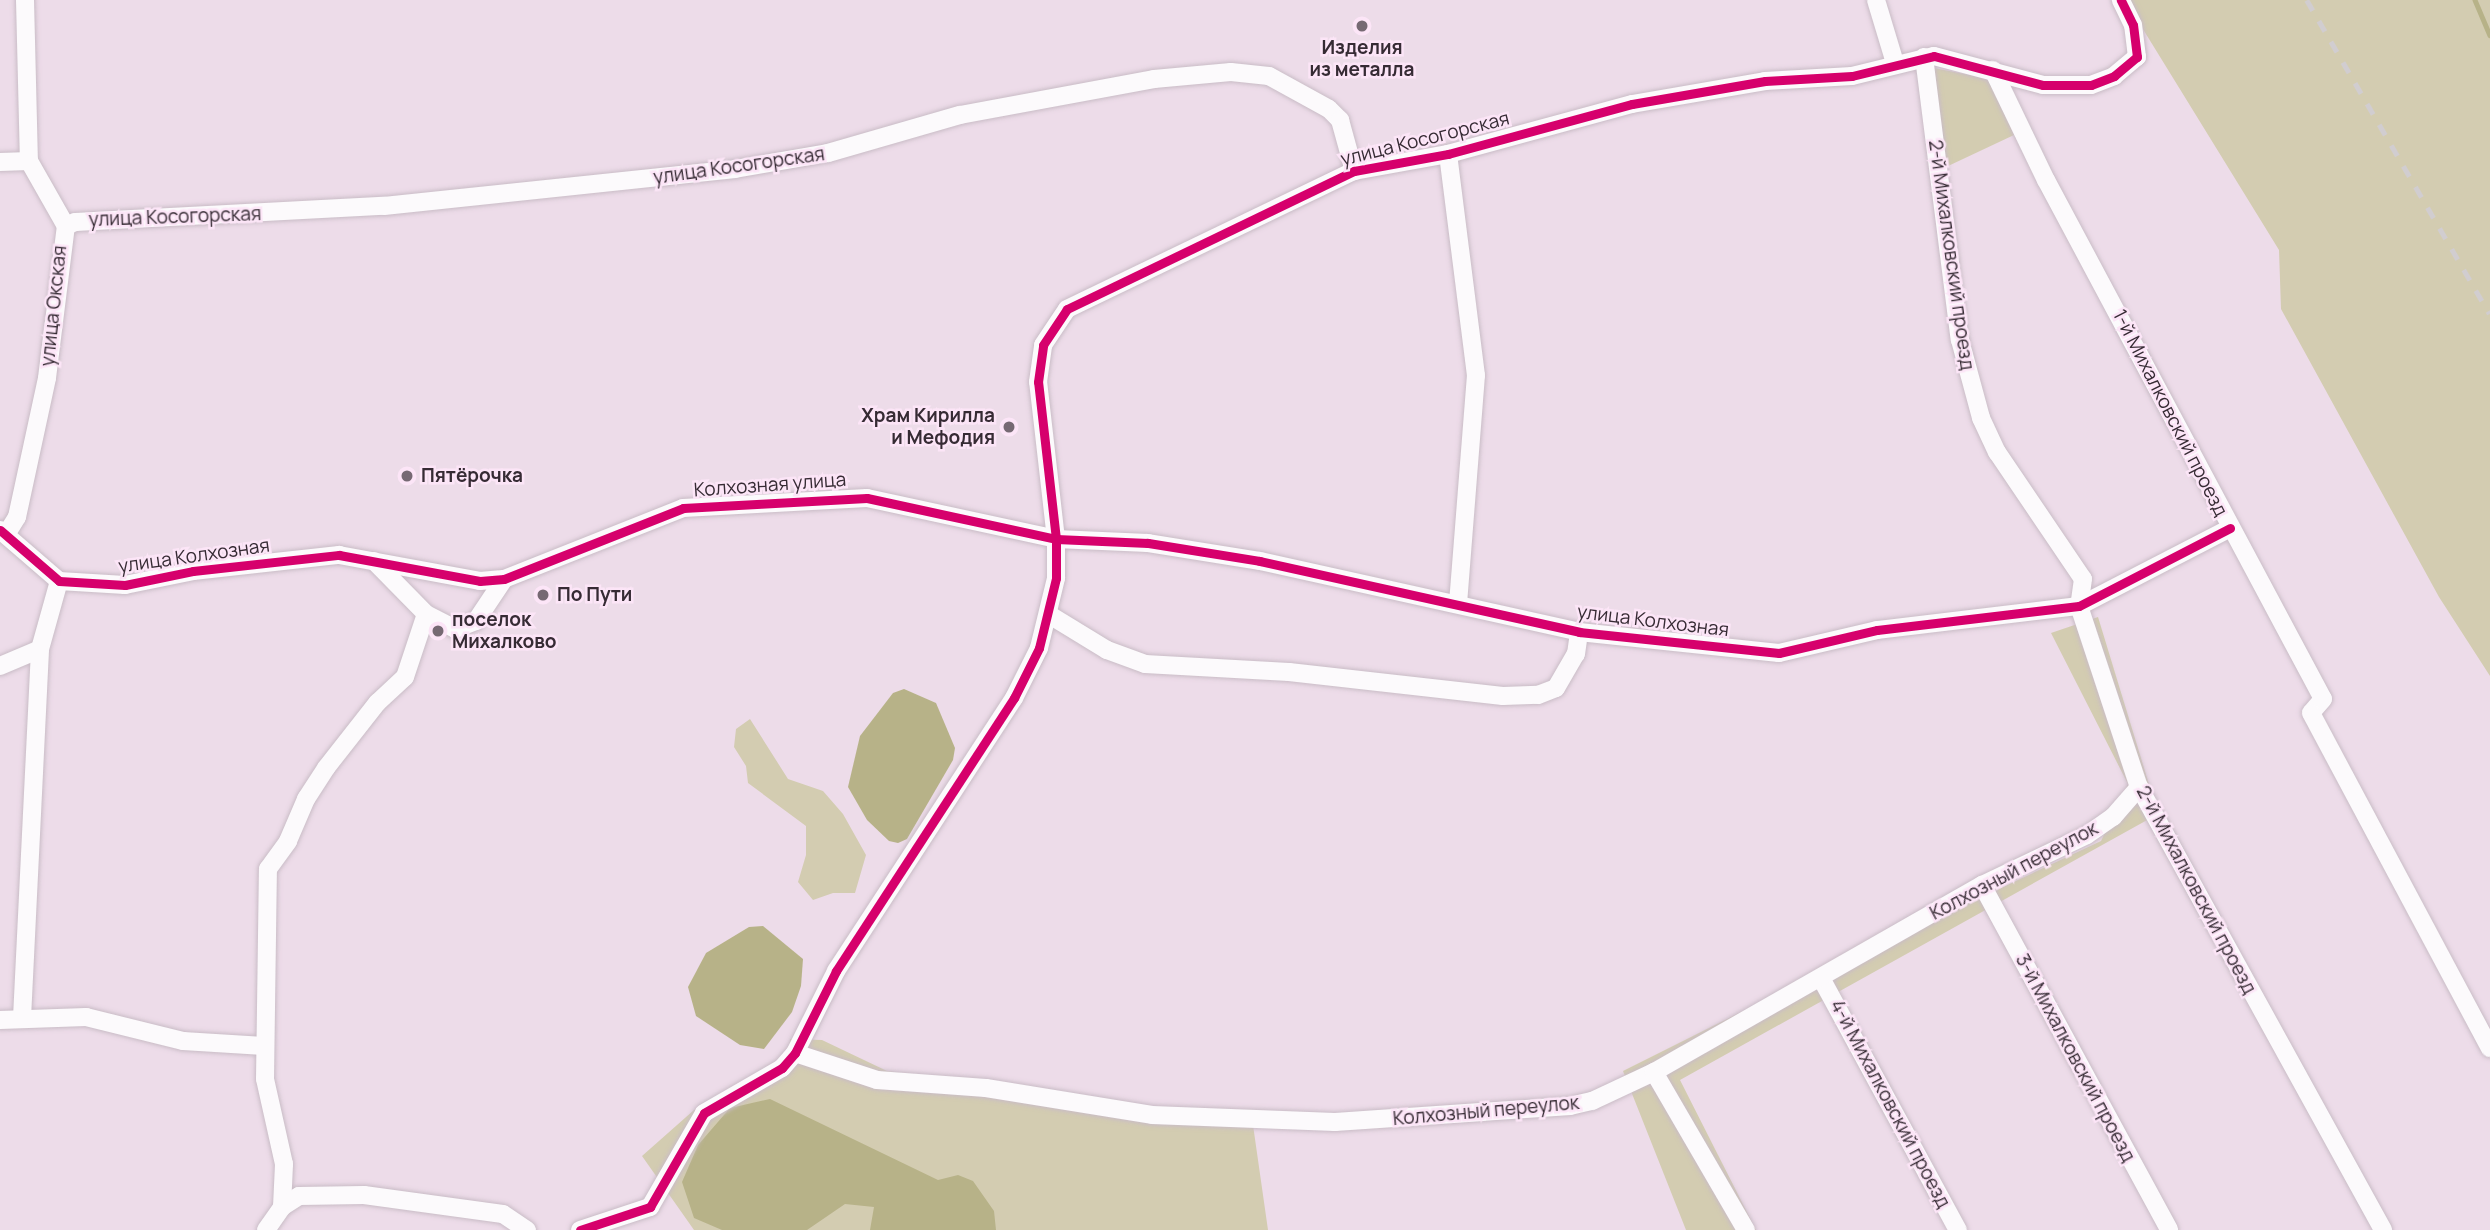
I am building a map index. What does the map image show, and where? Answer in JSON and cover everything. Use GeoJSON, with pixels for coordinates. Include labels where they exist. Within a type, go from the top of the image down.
{"type":"FeatureCollection","features":[{"type":"Feature","properties":{"kind":"street","name":"улица Окская"},"geometry":{"type":"LineString","coordinates":[[3,531],[17,517],[47,377],[66,226],[29,161],[25,0]]}},
{"type":"Feature","properties":{"kind":"street"},"geometry":{"type":"LineString","coordinates":[[1875,0],[1895,63]]}},
{"type":"Feature","properties":{"kind":"street"},"geometry":{"type":"LineString","coordinates":[[1924,57],[1993,70],[2061,88],[2091,85],[2114,76],[2137,57],[2133,25],[2121,0]]}},
{"type":"Feature","properties":{"kind":"street","name":"улица Косогорская"},"geometry":{"type":"LineString","coordinates":[[795,1053],[835,971],[1014,698],[1039,648],[1056,578],[1056,539],[1038,382],[1043,345],[1072,305],[1354,171],[1448,153],[1632,104],[1757,82],[1852,76],[1924,57]]}},
{"type":"Feature","properties":{"kind":"street","name":"2-й Михалковский проезд"},"geometry":{"type":"LineString","coordinates":[[1924,57],[1959,340],[1972,392],[1997,452],[2084,579],[2079,606],[2140,787],[2383,1230]]}},
{"type":"Feature","properties":{"kind":"street","name":"1-й Михалковский проезд"},"geometry":{"type":"LineString","coordinates":[[1993,70],[2046,180],[2323,699],[2311,713],[2490,1048]]}},
{"type":"Feature","properties":{"kind":"street","name":"улица Косогорская"},"geometry":{"type":"LineString","coordinates":[[66,226],[75,222],[384,206],[735,169],[828,153],[960,115],[1154,79],[1231,72],[1269,76],[1329,109],[1340,120],[1354,171]]}},
{"type":"Feature","properties":{"kind":"street"},"geometry":{"type":"LineString","coordinates":[[1448,153],[1476,375],[1458,602]]}},
{"type":"Feature","properties":{"kind":"street"},"geometry":{"type":"LineString","coordinates":[[0,162],[29,161]]}},
{"type":"Feature","properties":{"kind":"street","name":"Колхозная улица"},"geometry":{"type":"LineString","coordinates":[[372,559],[438,576],[504,579],[638,522],[683,508],[867,498],[1056,539]]}},
{"type":"Feature","properties":{"kind":"street","name":"улица Колхозная"},"geometry":{"type":"LineString","coordinates":[[1056,539],[1162,545],[1458,602],[1579,632],[1787,653],[1877,630],[2079,606],[2230,528]]}},
{"type":"Feature","properties":{"kind":"street"},"geometry":{"type":"LineString","coordinates":[[3,531],[48,577],[59,581],[40,649],[22,1018]]}},
{"type":"Feature","properties":{"kind":"street","name":"улица Колхозная"},"geometry":{"type":"LineString","coordinates":[[59,581],[125,585],[193,571],[324,556],[372,559]]}},
{"type":"Feature","properties":{"kind":"street"},"geometry":{"type":"LineString","coordinates":[[372,559],[424,618],[450,628],[471,632],[504,579]]}},
{"type":"Feature","properties":{"kind":"street"},"geometry":{"type":"LineString","coordinates":[[1048,614],[1099,646],[1145,664],[1289,672],[1503,696],[1538,695],[1556,688],[1576,654],[1579,632]]}},
{"type":"Feature","properties":{"kind":"street"},"geometry":{"type":"LineString","coordinates":[[282,1207],[284,1164],[265,1079],[268,869],[288,841],[306,799],[326,768],[377,703],[405,677],[424,618]]}},
{"type":"Feature","properties":{"kind":"street"},"geometry":{"type":"LineString","coordinates":[[0,666],[40,649]]}},
{"type":"Feature","properties":{"kind":"street","name":"Колхозный переулок"},"geometry":{"type":"LineString","coordinates":[[795,1053],[877,1080],[986,1088],[1121,1112],[1252,1120],[1411,1120],[1570,1106],[1592,1101],[1654,1072],[1982,886],[2087,835],[2113,817],[2140,787]]}},
{"type":"Feature","properties":{"kind":"street","name":"3-й Михалковский проезд"},"geometry":{"type":"LineString","coordinates":[[1982,886],[2169,1230]]}},
{"type":"Feature","properties":{"kind":"street","name":"4-й Михалковский проезд"},"geometry":{"type":"LineString","coordinates":[[1821,978],[1958,1230]]}},
{"type":"Feature","properties":{"kind":"street"},"geometry":{"type":"LineString","coordinates":[[0,1020],[86,1017],[183,1041],[264,1046]]}},
{"type":"Feature","properties":{"kind":"street"},"geometry":{"type":"LineString","coordinates":[[580,1230],[650,1207],[704,1114],[782,1068],[795,1053]]}},
{"type":"Feature","properties":{"kind":"street"},"geometry":{"type":"LineString","coordinates":[[1654,1072],[1746,1230]]}},
{"type":"Feature","properties":{"kind":"street"},"geometry":{"type":"LineString","coordinates":[[265,1230],[282,1207],[305,1195],[364,1195],[503,1214],[527,1230]]}},
{"type":"Feature","properties":{"kind":"shaded area"},"geometry":{"type":"Polygon","coordinates":[[[2125,0],[2490,0],[2490,676],[2439,597],[2281,309],[2279,250],[2125,0]]]}},
{"type":"Feature","properties":{"kind":"shaded area"},"geometry":{"type":"Polygon","coordinates":[[[1934,68],[1990,79],[2014,135],[1946,167],[1934,68]]]}},
{"type":"Feature","properties":{"kind":"shaded area"},"geometry":{"type":"Polygon","coordinates":[[[2098,617],[2158,814],[1680,1080],[1756,1230],[1686,1230],[1623,1071],[1817,974],[2101,841],[2128,784],[2051,633],[2098,617]]]}},
{"type":"Feature","properties":{"kind":"shaded area"},"geometry":{"type":"Polygon","coordinates":[[[904,689],[936,703],[955,748],[953,760],[907,839],[898,843],[889,841],[867,820],[848,787],[860,736],[893,693],[904,689]]]}},
{"type":"Feature","properties":{"kind":"shaded area"},"geometry":{"type":"Polygon","coordinates":[[[750,719],[788,779],[823,791],[843,814],[866,855],[855,893],[833,893],[813,900],[798,882],[806,855],[806,826],[748,783],[746,766],[734,747],[736,729],[750,719]]]}},
{"type":"Feature","properties":{"kind":"shaded area"},"geometry":{"type":"Polygon","coordinates":[[[763,926],[803,959],[801,986],[792,1012],[764,1049],[740,1045],[696,1016],[688,987],[706,953],[749,927],[763,926]]]}},
{"type":"Feature","properties":{"kind":"shaded area"},"geometry":{"type":"Polygon","coordinates":[[[790,1039],[822,1040],[887,1071],[1150,1108],[1251,1111],[1268,1230],[694,1230],[642,1156],[694,1110],[739,1098],[788,1073],[790,1039]]]}},
{"type":"Feature","properties":{"kind":"shaded area"},"geometry":{"type":"Polygon","coordinates":[[[770,1099],[938,1180],[958,1175],[973,1181],[994,1211],[996,1230],[870,1230],[874,1207],[845,1204],[807,1230],[722,1230],[694,1218],[682,1182],[698,1145],[730,1108],[770,1099]]]}},
{"type":"Feature","properties":{"kind":"waterway"},"geometry":{"type":"LineString","coordinates":[[2475,0],[2490,35]]}},
{"type":"Feature","properties":{"kind":"railway"},"geometry":{"type":"LineString","coordinates":[[2307,0],[2490,314]]}},
{"type":"Feature","properties":{"kind":"cycle path"},"geometry":{"type":"LineString","coordinates":[[580,1230],[650,1207],[704,1113],[782,1068],[795,1053],[836,971],[1014,698],[1039,648],[1056,578],[1056,539],[1038,382],[1043,345],[1067,309],[1354,171],[1448,154],[1632,104],[1765,81],[1852,76],[1934,56],[2043,85],[2091,85],[2114,76],[2137,57],[2133,25],[2121,0]]}},
{"type":"Feature","properties":{"kind":"cycle path"},"geometry":{"type":"LineString","coordinates":[[0,530],[59,581],[125,585],[193,571],[339,555],[480,581],[504,579],[683,508],[867,498],[1056,539],[1148,543],[1260,561],[1579,632],[1779,653],[1877,630],[2079,606],[2230,528]]}},
{"type":"Feature","properties":{"kind":"place","name":"Изделия из металла"},"geometry":{"type":"Point","coordinates":[1362,26]}},
{"type":"Feature","properties":{"kind":"place","name":"Храм Кирилла и Мефодия"},"geometry":{"type":"Point","coordinates":[1009,427]}},
{"type":"Feature","properties":{"kind":"place","name":"Пятёрочка"},"geometry":{"type":"Point","coordinates":[407,476]}},
{"type":"Feature","properties":{"kind":"place","name":"По Пути"},"geometry":{"type":"Point","coordinates":[543,595]}},
{"type":"Feature","properties":{"kind":"place","name":"поселок Михалково"},"geometry":{"type":"Point","coordinates":[438,631]}}]}
